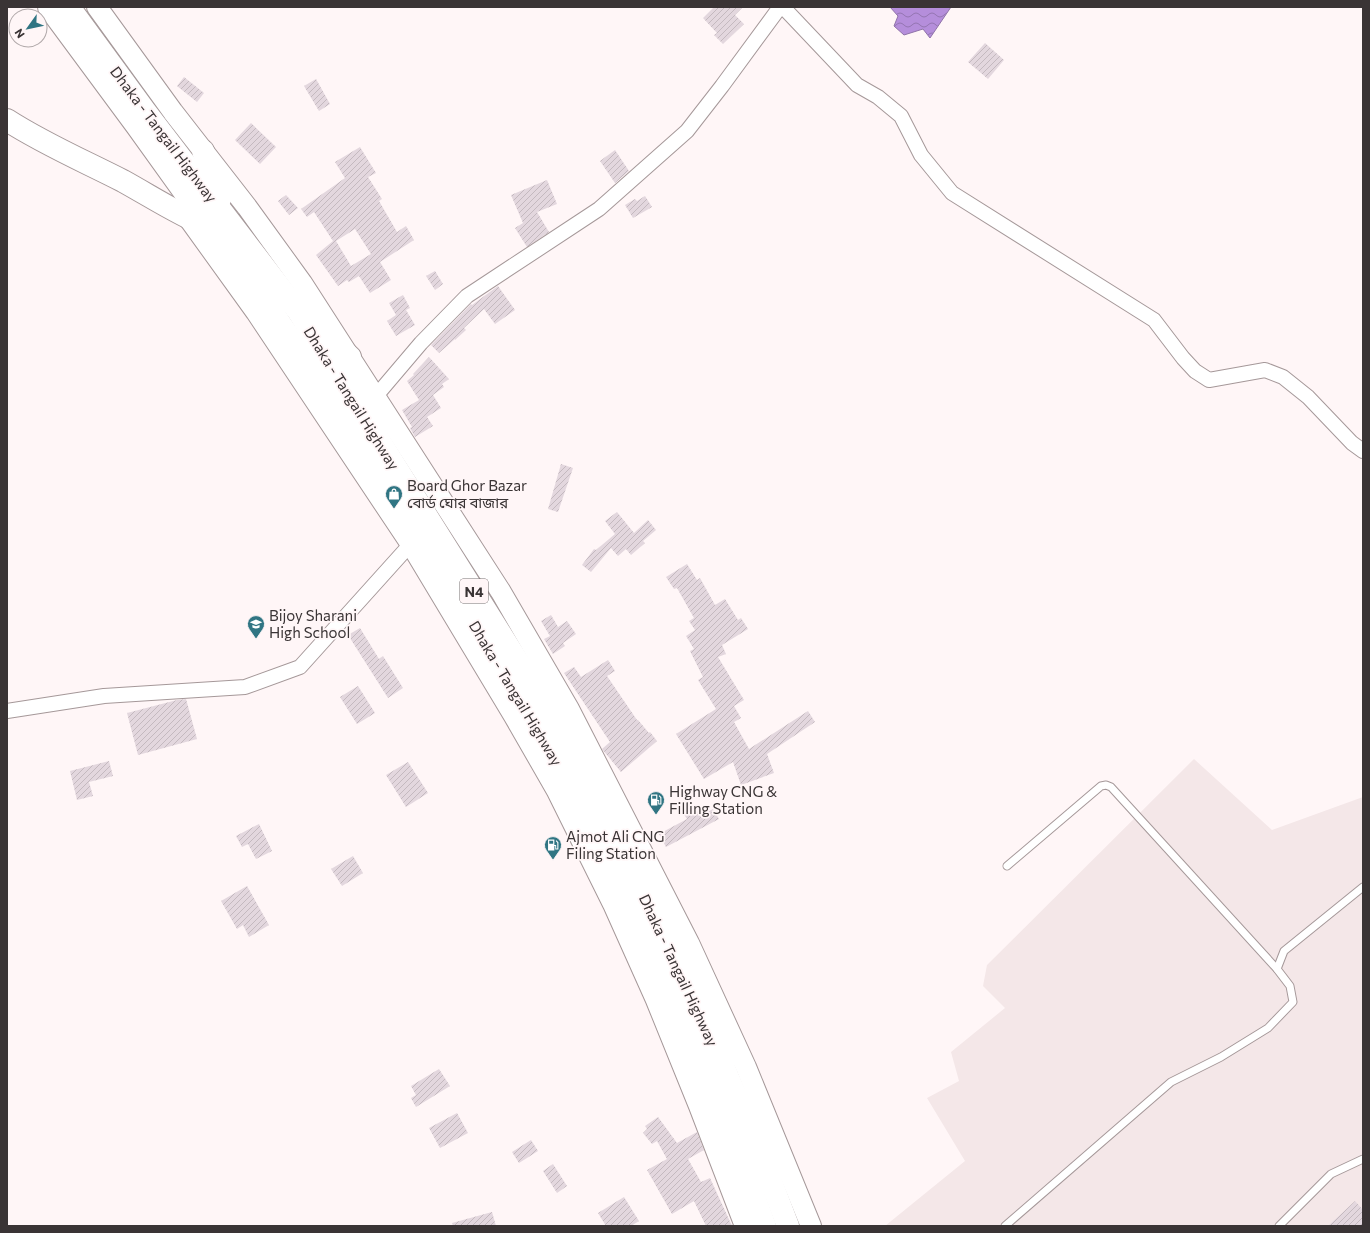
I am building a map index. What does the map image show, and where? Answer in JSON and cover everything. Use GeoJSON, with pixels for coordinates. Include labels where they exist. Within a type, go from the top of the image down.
{"type":"FeatureCollection","features":[{"type":"Feature","properties":{"kind":"highway","name":"Dhaka - Tangail Highway"},"geometry":{"type":"LineString","coordinates":[[49,7],[137,126],[218,223],[298,311],[562,714],[682,947],[788,1226]]}},
{"type":"Feature","properties":{"kind":"highway","name":"Dhaka - Tangail Highway"},"geometry":{"type":"LineString","coordinates":[[69,7],[146,111],[218,223],[262,297],[357,436],[415,539],[564,787],[740,1159],[765,1226]]}},
{"type":"Feature","properties":{"kind":"highway"},"geometry":{"type":"LineString","coordinates":[[7,120],[47,144],[123,182],[189,219],[218,223],[203,151]]}},
{"type":"Feature","properties":{"kind":"highway"},"geometry":{"type":"LineString","coordinates":[[298,311],[350,357]]}},
{"type":"Feature","properties":{"kind":"main road"},"geometry":{"type":"LineString","coordinates":[[97,7],[173,112],[247,207],[302,283],[501,592],[562,714]]}},
{"type":"Feature","properties":{"kind":"main road"},"geometry":{"type":"LineString","coordinates":[[189,219],[415,539]]}},
{"type":"Feature","properties":{"kind":"main road"},"geometry":{"type":"LineString","coordinates":[[682,947],[746,1067],[811,1226]]}},
{"type":"Feature","properties":{"kind":"main road"},"geometry":{"type":"LineString","coordinates":[[664,998],[699,1106],[745,1226]]}},
{"type":"Feature","properties":{"kind":"street"},"geometry":{"type":"LineString","coordinates":[[376,396],[421,343],[467,296],[599,209],[687,131],[781,7],[857,85],[878,97],[901,116],[921,155],[952,193],[1154,320],[1182,358],[1195,371],[1209,380],[1265,370],[1283,377],[1308,398],[1363,452]]}},
{"type":"Feature","properties":{"kind":"street"},"geometry":{"type":"LineString","coordinates":[[7,712],[104,696],[245,687],[300,667],[415,539]]}},
{"type":"Feature","properties":{"kind":"lane"},"geometry":{"type":"LineString","coordinates":[[1005,1226],[1171,1082],[1221,1057],[1268,1028],[1294,1002],[1290,986],[1277,969],[1111,787],[1106,785],[1101,786],[1007,866]]}},
{"type":"Feature","properties":{"kind":"lane"},"geometry":{"type":"LineString","coordinates":[[1277,969],[1284,951],[1363,887]]}},
{"type":"Feature","properties":{"kind":"lane"},"geometry":{"type":"LineString","coordinates":[[1279,1226],[1331,1174],[1363,1158]]}},
{"type":"Feature","properties":{"kind":"shaded area"},"geometry":{"type":"Polygon","coordinates":[[[1194,759],[1272,830],[1363,797],[1363,1226],[885,1226],[965,1161],[927,1098],[959,1081],[951,1052],[1005,1008],[983,986],[987,965],[1194,759]]]}},
{"type":"Feature","properties":{"kind":"water"},"geometry":{"type":"Polygon","coordinates":[[[890,7],[951,7],[930,38],[923,29],[904,35],[894,26],[898,16],[890,7]]]}},
{"type":"Feature","properties":{"kind":"building"},"geometry":{"type":"Polygon","coordinates":[[[714,7],[743,7],[735,15],[744,24],[723,44],[714,35],[717,33],[703,18],[714,7]]]}},
{"type":"Feature","properties":{"kind":"building"},"geometry":{"type":"Polygon","coordinates":[[[985,43],[1004,60],[988,79],[968,62],[985,43]]]}},
{"type":"Feature","properties":{"kind":"building"},"geometry":{"type":"Polygon","coordinates":[[[184,77],[204,93],[197,102],[177,86],[184,77]]]}},
{"type":"Feature","properties":{"kind":"building"},"geometry":{"type":"Polygon","coordinates":[[[316,79],[330,104],[319,111],[304,86],[316,79]]]}},
{"type":"Feature","properties":{"kind":"building"},"geometry":{"type":"Polygon","coordinates":[[[251,123],[276,147],[260,164],[235,140],[251,123]]]}},
{"type":"Feature","properties":{"kind":"building"},"geometry":{"type":"Polygon","coordinates":[[[360,147],[376,173],[368,177],[382,199],[379,201],[397,232],[406,226],[414,240],[380,262],[391,280],[370,293],[359,276],[349,282],[347,280],[338,286],[316,255],[333,241],[314,212],[307,217],[301,209],[345,178],[335,162],[360,147]],[[355,229],[336,241],[351,266],[371,254],[355,229]]]}},
{"type":"Feature","properties":{"kind":"building"},"geometry":{"type":"Polygon","coordinates":[[[615,150],[629,171],[615,183],[600,161],[615,150]]]}},
{"type":"Feature","properties":{"kind":"building"},"geometry":{"type":"Polygon","coordinates":[[[547,180],[557,204],[537,212],[549,232],[527,247],[515,228],[523,223],[511,195],[547,180]]]}},
{"type":"Feature","properties":{"kind":"building"},"geometry":{"type":"Polygon","coordinates":[[[286,195],[298,208],[289,215],[278,201],[286,195]]]}},
{"type":"Feature","properties":{"kind":"building"},"geometry":{"type":"Polygon","coordinates":[[[645,196],[652,207],[633,218],[625,205],[635,199],[637,201],[645,196]]]}},
{"type":"Feature","properties":{"kind":"building"},"geometry":{"type":"Polygon","coordinates":[[[435,271],[443,284],[435,290],[426,276],[435,271]]]}},
{"type":"Feature","properties":{"kind":"building"},"geometry":{"type":"Polygon","coordinates":[[[498,286],[515,310],[495,324],[484,309],[464,328],[466,330],[439,353],[431,345],[471,304],[472,305],[498,286]]]}},
{"type":"Feature","properties":{"kind":"building"},"geometry":{"type":"Polygon","coordinates":[[[403,295],[410,308],[406,310],[415,325],[396,336],[387,321],[396,315],[389,303],[403,295]]]}},
{"type":"Feature","properties":{"kind":"building"},"geometry":{"type":"Polygon","coordinates":[[[429,357],[449,379],[442,384],[444,387],[433,395],[441,408],[427,417],[433,426],[415,437],[410,428],[412,427],[402,410],[419,400],[407,381],[429,357]]]}},
{"type":"Feature","properties":{"kind":"building"},"geometry":{"type":"Polygon","coordinates":[[[561,464],[573,468],[558,512],[548,509],[561,464]]]}},
{"type":"Feature","properties":{"kind":"building"},"geometry":{"type":"Polygon","coordinates":[[[617,512],[634,533],[648,520],[656,530],[643,541],[645,543],[631,555],[626,549],[618,556],[611,548],[591,572],[582,565],[594,549],[596,550],[615,534],[605,521],[617,512]]]}},
{"type":"Feature","properties":{"kind":"building"},"geometry":{"type":"Polygon","coordinates":[[[687,564],[697,580],[700,578],[715,605],[725,599],[738,620],[741,618],[748,629],[722,645],[726,654],[718,657],[744,700],[734,706],[741,718],[734,722],[749,749],[808,711],[815,722],[767,754],[774,773],[741,785],[733,762],[704,779],[676,734],[716,709],[698,680],[703,677],[690,651],[694,649],[686,636],[695,630],[689,621],[694,618],[677,588],[674,589],[666,577],[687,564]]]}},
{"type":"Feature","properties":{"kind":"building"},"geometry":{"type":"Polygon","coordinates":[[[551,615],[558,627],[567,621],[576,634],[563,643],[565,646],[553,654],[544,639],[550,636],[541,621],[551,615]]]}},
{"type":"Feature","properties":{"kind":"building"},"geometry":{"type":"Polygon","coordinates":[[[360,628],[379,659],[383,656],[403,688],[388,698],[348,635],[360,628]]]}},
{"type":"Feature","properties":{"kind":"building"},"geometry":{"type":"Polygon","coordinates":[[[608,660],[615,671],[607,676],[637,720],[657,741],[621,772],[602,749],[610,742],[564,673],[574,667],[581,677],[608,660]]]}},
{"type":"Feature","properties":{"kind":"building"},"geometry":{"type":"Polygon","coordinates":[[[358,686],[375,713],[357,724],[340,697],[358,686]]]}},
{"type":"Feature","properties":{"kind":"building"},"geometry":{"type":"Polygon","coordinates":[[[186,699],[197,739],[138,755],[127,713],[186,699]]]}},
{"type":"Feature","properties":{"kind":"building"},"geometry":{"type":"Polygon","coordinates":[[[109,761],[113,776],[89,782],[93,796],[77,800],[70,771],[109,761]]]}},
{"type":"Feature","properties":{"kind":"building"},"geometry":{"type":"Polygon","coordinates":[[[408,762],[428,793],[406,807],[386,775],[408,762]]]}},
{"type":"Feature","properties":{"kind":"building"},"geometry":{"type":"Polygon","coordinates":[[[695,807],[700,816],[713,809],[719,819],[666,847],[659,834],[687,819],[683,813],[695,807]]]}},
{"type":"Feature","properties":{"kind":"building"},"geometry":{"type":"Polygon","coordinates":[[[259,824],[272,851],[256,859],[248,844],[242,847],[236,836],[259,824]]]}},
{"type":"Feature","properties":{"kind":"building"},"geometry":{"type":"Polygon","coordinates":[[[353,856],[363,873],[342,886],[331,869],[353,856]]]}},
{"type":"Feature","properties":{"kind":"building"},"geometry":{"type":"Polygon","coordinates":[[[247,886],[269,925],[249,937],[243,925],[237,929],[221,901],[247,886]]]}},
{"type":"Feature","properties":{"kind":"building"},"geometry":{"type":"Polygon","coordinates":[[[439,1069],[450,1086],[416,1107],[411,1098],[416,1095],[411,1086],[439,1069]]]}},
{"type":"Feature","properties":{"kind":"building"},"geometry":{"type":"Polygon","coordinates":[[[457,1113],[468,1133],[440,1148],[429,1128],[457,1113]]]}},
{"type":"Feature","properties":{"kind":"building"},"geometry":{"type":"Polygon","coordinates":[[[658,1117],[677,1143],[697,1132],[704,1150],[688,1159],[701,1182],[710,1178],[732,1226],[706,1226],[694,1201],[672,1214],[647,1170],[667,1159],[657,1141],[652,1144],[643,1133],[647,1129],[645,1126],[658,1117]]]}},
{"type":"Feature","properties":{"kind":"building"},"geometry":{"type":"Polygon","coordinates":[[[531,1140],[538,1151],[519,1163],[512,1152],[531,1140]]]}},
{"type":"Feature","properties":{"kind":"building"},"geometry":{"type":"Polygon","coordinates":[[[553,1164],[567,1186],[557,1193],[543,1171],[553,1164]]]}},
{"type":"Feature","properties":{"kind":"building"},"geometry":{"type":"Polygon","coordinates":[[[624,1197],[639,1221],[631,1226],[606,1226],[598,1213],[624,1197]]]}},
{"type":"Feature","properties":{"kind":"building"},"geometry":{"type":"Polygon","coordinates":[[[1355,1201],[1363,1210],[1363,1226],[1328,1226],[1355,1201]]]}},
{"type":"Feature","properties":{"kind":"building"},"geometry":{"type":"Polygon","coordinates":[[[492,1212],[496,1226],[453,1226],[452,1223],[492,1212]]]}},
{"type":"Feature","properties":{"kind":"place","name":"Board Ghor Bazar বোর্ড ঘোর বাজার"},"geometry":{"type":"Point","coordinates":[394,509]}},
{"type":"Feature","properties":{"kind":"place","name":"Bijoy Sharani High School"},"geometry":{"type":"Point","coordinates":[256,639]}},
{"type":"Feature","properties":{"kind":"place","name":"Highway CNG & Filling Station"},"geometry":{"type":"Point","coordinates":[656,815]}},
{"type":"Feature","properties":{"kind":"place","name":"Ajmot Ali CNG Filing Station"},"geometry":{"type":"Point","coordinates":[553,860]}}]}
